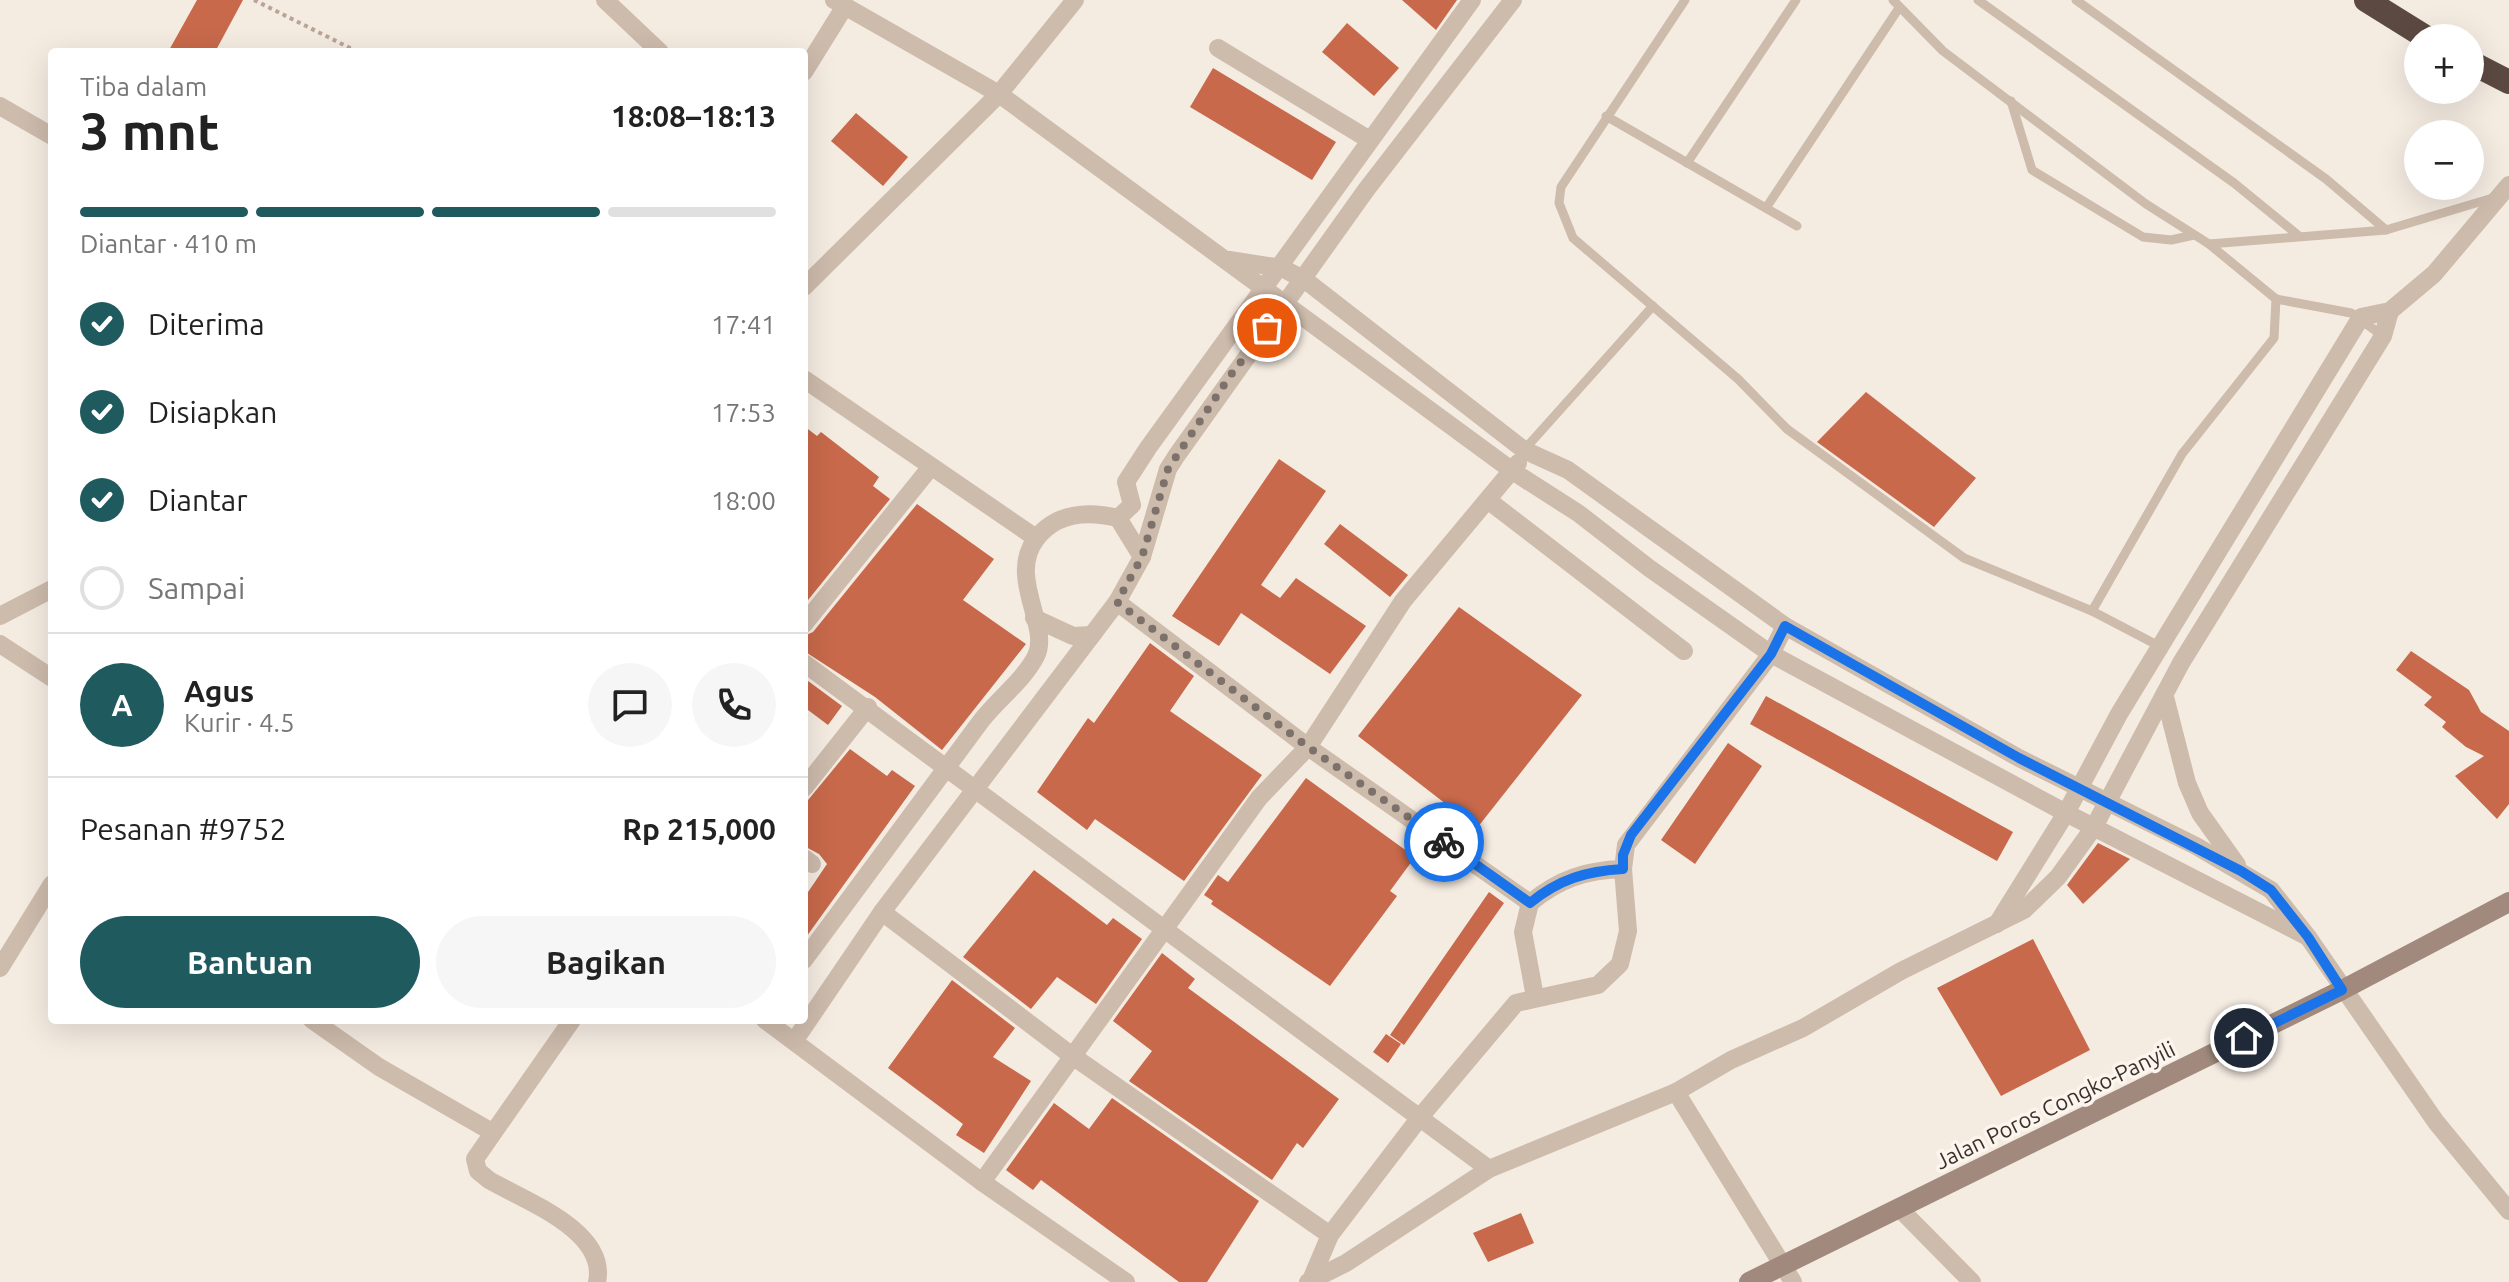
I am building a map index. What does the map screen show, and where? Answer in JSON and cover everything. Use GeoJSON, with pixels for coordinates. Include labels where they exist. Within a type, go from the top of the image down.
{"type":"FeatureCollection","features":[{"type":"Feature","properties":{"kind":"highway"},"geometry":{"type":"LineString","coordinates":[[2366,0],[2405,24]]}},
{"type":"Feature","properties":{"kind":"highway"},"geometry":{"type":"LineString","coordinates":[[2484,69],[2509,82]]}},
{"type":"Feature","properties":{"kind":"main road","name":"Jalan Poros Congko-Panyili"},"geometry":{"type":"LineString","coordinates":[[1749,1282],[1789,1274],[1900,1209],[2342,990],[2509,902]]}},
{"type":"Feature","properties":{"kind":"street"},"geometry":{"type":"LineString","coordinates":[[605,0],[656,48]]}},
{"type":"Feature","properties":{"kind":"street"},"geometry":{"type":"LineString","coordinates":[[808,283],[999,94],[1075,0]]}},
{"type":"Feature","properties":{"kind":"street"},"geometry":{"type":"LineString","coordinates":[[1118,518],[1132,505],[1126,482],[1282,268],[1368,139],[1472,0]]}},
{"type":"Feature","properties":{"kind":"street"},"geometry":{"type":"LineString","coordinates":[[808,1021],[882,912],[1117,602],[1142,557],[1168,469],[1230,376],[1305,280],[1366,190],[1513,0]]}},
{"type":"Feature","properties":{"kind":"street"},"geometry":{"type":"LineString","coordinates":[[808,64],[839,3],[999,94],[1514,472],[1578,513],[1649,568],[1771,654],[2066,813],[2308,937]]}},
{"type":"Feature","properties":{"kind":"street"},"geometry":{"type":"LineString","coordinates":[[1218,48],[1368,139]]}},
{"type":"Feature","properties":{"kind":"street"},"geometry":{"type":"LineString","coordinates":[[0,106],[48,134]]}},
{"type":"Feature","properties":{"kind":"street"},"geometry":{"type":"LineString","coordinates":[[1997,924],[2361,317],[2390,311],[2434,274],[2506,190]]}},
{"type":"Feature","properties":{"kind":"street"},"geometry":{"type":"LineString","coordinates":[[1227,260],[1282,268],[1305,280],[1524,450],[1568,470],[1785,626],[2077,789],[2241,871],[2271,890],[2308,937],[2436,1122],[2509,1211]]}},
{"type":"Feature","properties":{"kind":"street"},"geometry":{"type":"LineString","coordinates":[[1310,1281],[1346,1263],[1489,1169],[1676,1092],[1731,1060],[1803,1028],[1901,971],[2024,910],[2058,877],[2094,827],[2181,663],[2383,336],[2390,311]]}},
{"type":"Feature","properties":{"kind":"street"},"geometry":{"type":"LineString","coordinates":[[808,382],[1036,538]]}},
{"type":"Feature","properties":{"kind":"street"},"geometry":{"type":"LineString","coordinates":[[982,1182],[1259,798],[1308,747],[1403,601],[1514,472],[1524,450]]}},
{"type":"Feature","properties":{"kind":"street"},"geometry":{"type":"LineString","coordinates":[[808,619],[930,468]]}},
{"type":"Feature","properties":{"kind":"street"},"geometry":{"type":"LineString","coordinates":[[1489,501],[1684,651]]}},
{"type":"Feature","properties":{"kind":"street"},"geometry":{"type":"LineString","coordinates":[[808,955],[984,717],[1036,657],[1039,646],[1026,571],[1036,538],[1048,526],[1076,515],[1098,514],[1118,518],[1142,557]]}},
{"type":"Feature","properties":{"kind":"street"},"geometry":{"type":"LineString","coordinates":[[0,616],[48,591]]}},
{"type":"Feature","properties":{"kind":"street"},"geometry":{"type":"LineString","coordinates":[[1117,602],[1308,747],[1530,903]]}},
{"type":"Feature","properties":{"kind":"street"},"geometry":{"type":"LineString","coordinates":[[1034,618],[1073,636],[1092,635]]}},
{"type":"Feature","properties":{"kind":"street"},"geometry":{"type":"LineString","coordinates":[[1310,1281],[1330,1235],[1421,1116],[1516,1003],[1598,985],[1620,964],[1628,931],[1623,855],[1631,835],[1771,654],[1785,626]]}},
{"type":"Feature","properties":{"kind":"street"},"geometry":{"type":"LineString","coordinates":[[0,644],[48,675]]}},
{"type":"Feature","properties":{"kind":"street"},"geometry":{"type":"LineString","coordinates":[[2161,647],[2181,663]]}},
{"type":"Feature","properties":{"kind":"street"},"geometry":{"type":"LineString","coordinates":[[808,666],[1166,927],[1489,1169]]}},
{"type":"Feature","properties":{"kind":"street"},"geometry":{"type":"LineString","coordinates":[[2165,697],[2187,783],[2200,813],[2241,871]]}},
{"type":"Feature","properties":{"kind":"street"},"geometry":{"type":"LineString","coordinates":[[808,783],[868,707]]}},
{"type":"Feature","properties":{"kind":"street"},"geometry":{"type":"LineString","coordinates":[[1535,997],[1523,932],[1530,903],[1558,883],[1587,871],[1623,869]]}},
{"type":"Feature","properties":{"kind":"street"},"geometry":{"type":"LineString","coordinates":[[0,968],[48,896]]}},
{"type":"Feature","properties":{"kind":"street"},"geometry":{"type":"LineString","coordinates":[[882,912],[1071,1055],[1330,1235]]}},
{"type":"Feature","properties":{"kind":"street"},"geometry":{"type":"LineString","coordinates":[[318,1024],[379,1067],[492,1132]]}},
{"type":"Feature","properties":{"kind":"street"},"geometry":{"type":"LineString","coordinates":[[569,1024],[475,1159],[478,1171],[577,1231],[594,1250],[597,1282]]}},
{"type":"Feature","properties":{"kind":"street"},"geometry":{"type":"LineString","coordinates":[[771,1024],[982,1182],[1126,1282]]}},
{"type":"Feature","properties":{"kind":"street"},"geometry":{"type":"LineString","coordinates":[[795,1040],[806,1024]]}},
{"type":"Feature","properties":{"kind":"street"},"geometry":{"type":"LineString","coordinates":[[1676,1092],[1789,1274]]}},
{"type":"Feature","properties":{"kind":"street"},"geometry":{"type":"LineString","coordinates":[[1900,1209],[1972,1282]]}},
{"type":"Feature","properties":{"kind":"lane"},"geometry":{"type":"LineString","coordinates":[[1685,0],[1561,187],[1559,203],[1573,238],[1738,379],[1787,429],[1964,558],[2092,611],[2161,647]]}},
{"type":"Feature","properties":{"kind":"lane"},"geometry":{"type":"LineString","coordinates":[[1687,163],[1796,0]]}},
{"type":"Feature","properties":{"kind":"lane"},"geometry":{"type":"LineString","coordinates":[[1978,0],[2234,183],[2299,236]]}},
{"type":"Feature","properties":{"kind":"lane"},"geometry":{"type":"LineString","coordinates":[[2076,0],[2326,179],[2386,230]]}},
{"type":"Feature","properties":{"kind":"lane"},"geometry":{"type":"LineString","coordinates":[[1766,208],[1896,4],[1943,51],[2146,204],[2209,244],[2276,299],[2361,317],[2383,336]]}},
{"type":"Feature","properties":{"kind":"lane"},"geometry":{"type":"LineString","coordinates":[[2011,101],[2032,170],[2143,237],[2171,240],[2194,235]]}},
{"type":"Feature","properties":{"kind":"lane"},"geometry":{"type":"LineString","coordinates":[[1606,116],[1797,226]]}},
{"type":"Feature","properties":{"kind":"lane"},"geometry":{"type":"LineString","coordinates":[[2209,244],[2386,230],[2506,190]]}},
{"type":"Feature","properties":{"kind":"lane"},"geometry":{"type":"LineString","coordinates":[[2092,611],[2182,454],[2274,338],[2276,299]]}},
{"type":"Feature","properties":{"kind":"lane"},"geometry":{"type":"LineString","coordinates":[[1524,450],[1653,306]]}},
{"type":"Feature","properties":{"kind":"path"},"geometry":{"type":"LineString","coordinates":[[254,0],[350,48]]}},
{"type":"Feature","properties":{"kind":"building"},"geometry":{"type":"Polygon","coordinates":[[[197,0],[243,0],[217,48],[170,48],[197,0]]]}},
{"type":"Feature","properties":{"kind":"building"},"geometry":{"type":"Polygon","coordinates":[[[1402,0],[1457,0],[1436,30],[1402,0]]]}},
{"type":"Feature","properties":{"kind":"building"},"geometry":{"type":"Polygon","coordinates":[[[1347,23],[1399,68],[1374,96],[1322,52],[1347,23]]]}},
{"type":"Feature","properties":{"kind":"building"},"geometry":{"type":"Polygon","coordinates":[[[1213,68],[1336,142],[1312,180],[1190,107],[1213,68]]]}},
{"type":"Feature","properties":{"kind":"building"},"geometry":{"type":"Polygon","coordinates":[[[856,113],[908,157],[883,186],[831,141],[856,113]]]}},
{"type":"Feature","properties":{"kind":"building"},"geometry":{"type":"Polygon","coordinates":[[[1866,392],[1976,478],[1934,527],[1817,442],[1866,392]]]}},
{"type":"Feature","properties":{"kind":"building"},"geometry":{"type":"Polygon","coordinates":[[[808,429],[817,436],[821,432],[879,477],[873,486],[890,499],[808,600],[808,429]]]}},
{"type":"Feature","properties":{"kind":"building"},"geometry":{"type":"Polygon","coordinates":[[[1279,459],[1326,491],[1261,585],[1280,598],[1296,578],[1366,626],[1330,674],[1241,613],[1219,646],[1172,616],[1279,459]]]}},
{"type":"Feature","properties":{"kind":"building"},"geometry":{"type":"Polygon","coordinates":[[[917,504],[994,559],[963,600],[1026,644],[942,750],[875,697],[808,654],[808,634],[813,632],[917,504]]]}},
{"type":"Feature","properties":{"kind":"building"},"geometry":{"type":"Polygon","coordinates":[[[1340,524],[1408,575],[1390,597],[1324,544],[1340,524]]]}},
{"type":"Feature","properties":{"kind":"building"},"geometry":{"type":"Polygon","coordinates":[[[1459,607],[1582,695],[1477,828],[1358,736],[1459,607]]]}},
{"type":"Feature","properties":{"kind":"building"},"geometry":{"type":"Polygon","coordinates":[[[1150,643],[1194,676],[1170,711],[1262,775],[1184,881],[1095,819],[1087,830],[1037,792],[1088,718],[1094,723],[1150,643]]]}},
{"type":"Feature","properties":{"kind":"building"},"geometry":{"type":"Polygon","coordinates":[[[2411,651],[2469,690],[2481,712],[2509,731],[2509,804],[2497,819],[2455,776],[2484,756],[2466,747],[2442,727],[2446,722],[2424,705],[2432,697],[2396,670],[2411,651]]]}},
{"type":"Feature","properties":{"kind":"building"},"geometry":{"type":"Polygon","coordinates":[[[808,681],[842,706],[828,725],[808,710],[808,681]]]}},
{"type":"Feature","properties":{"kind":"building"},"geometry":{"type":"Polygon","coordinates":[[[1766,696],[2013,832],[1997,861],[1750,724],[1766,696]]]}},
{"type":"Feature","properties":{"kind":"building"},"geometry":{"type":"Polygon","coordinates":[[[1728,743],[1762,766],[1695,864],[1661,840],[1728,743]]]}},
{"type":"Feature","properties":{"kind":"building"},"geometry":{"type":"Polygon","coordinates":[[[850,749],[887,776],[892,770],[915,786],[808,934],[808,892],[827,864],[819,854],[808,848],[808,800],[850,749]]]}},
{"type":"Feature","properties":{"kind":"building"},"geometry":{"type":"Polygon","coordinates":[[[1306,778],[1415,857],[1390,891],[1397,896],[1330,986],[1211,904],[1213,901],[1204,895],[1218,875],[1228,882],[1306,778]]]}},
{"type":"Feature","properties":{"kind":"building"},"geometry":{"type":"Polygon","coordinates":[[[2098,843],[2130,859],[2083,904],[2067,885],[2098,843]]]}},
{"type":"Feature","properties":{"kind":"building"},"geometry":{"type":"Polygon","coordinates":[[[1034,870],[1107,925],[1113,918],[1142,939],[1096,1004],[1057,977],[1031,1009],[963,957],[1034,870]]]}},
{"type":"Feature","properties":{"kind":"building"},"geometry":{"type":"Polygon","coordinates":[[[1489,892],[1504,903],[1404,1045],[1390,1035],[1489,892]]]}},
{"type":"Feature","properties":{"kind":"building"},"geometry":{"type":"Polygon","coordinates":[[[2033,939],[2090,1050],[2001,1096],[1937,988],[2033,939]]]}},
{"type":"Feature","properties":{"kind":"building"},"geometry":{"type":"Polygon","coordinates":[[[1162,953],[1195,979],[1188,988],[1339,1099],[1303,1148],[1297,1143],[1272,1180],[1129,1081],[1152,1051],[1113,1021],[1162,953]]]}},
{"type":"Feature","properties":{"kind":"building"},"geometry":{"type":"Polygon","coordinates":[[[952,980],[1015,1028],[993,1057],[1031,1081],[984,1153],[956,1135],[963,1124],[888,1068],[952,980]]]}},
{"type":"Feature","properties":{"kind":"building"},"geometry":{"type":"Polygon","coordinates":[[[1386,1034],[1401,1044],[1388,1063],[1373,1052],[1386,1034]]]}},
{"type":"Feature","properties":{"kind":"building"},"geometry":{"type":"Polygon","coordinates":[[[1112,1098],[1259,1201],[1207,1282],[1179,1282],[1041,1180],[1033,1190],[1006,1170],[1054,1103],[1089,1129],[1112,1098]]]}},
{"type":"Feature","properties":{"kind":"building"},"geometry":{"type":"Polygon","coordinates":[[[1521,1213],[1534,1243],[1488,1262],[1473,1233],[1521,1213]]]}},
{"type":"Feature","properties":{"kind":"way so far"},"geometry":{"type":"LineString","coordinates":[[1267,328],[1230,376],[1168,469],[1142,557],[1117,602],[1308,747],[1444,842]]}},
{"type":"Feature","properties":{"kind":"route"},"geometry":{"type":"LineString","coordinates":[[1444,842],[1530,903],[1558,883],[1587,871],[1623,869],[1623,855],[1631,835],[1771,654],[1785,626],[2019,758],[2196,846],[2271,890],[2308,937],[2342,990],[2244,1038]]}}]}
